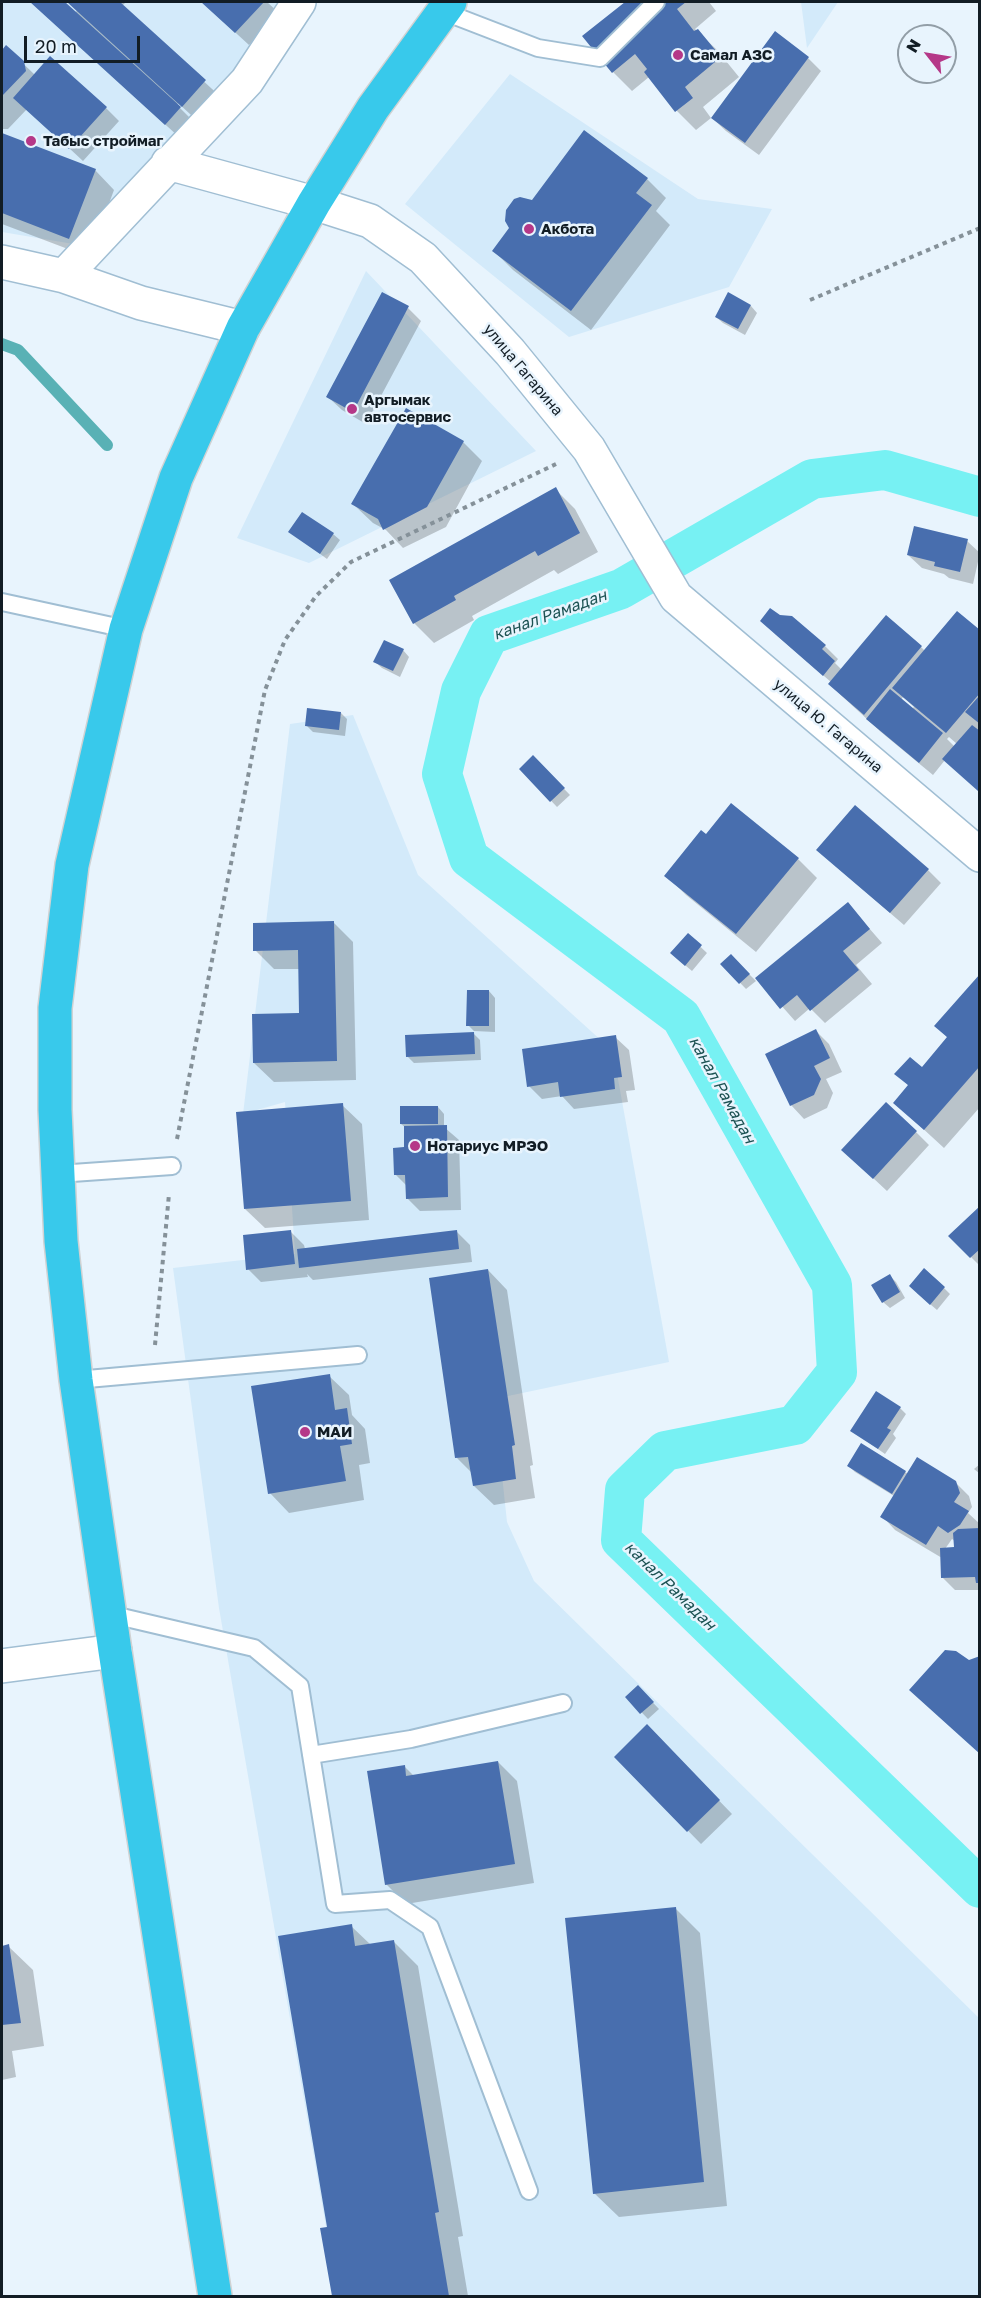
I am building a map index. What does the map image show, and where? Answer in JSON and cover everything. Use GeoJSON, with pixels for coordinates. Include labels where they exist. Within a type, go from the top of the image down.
{"type":"FeatureCollection","features":[{"type":"Feature","properties":{"kind":"highway"},"geometry":{"type":"LineString","coordinates":[[215,2296],[109,1614],[76,1380],[60,1241],[55,1110],[56,1008],[72,865],[126,629],[176,478],[243,328],[314,202],[441,5]]}},
{"type":"Feature","properties":{"kind":"street"},"geometry":{"type":"LineString","coordinates":[[64,276],[247,81],[299,2]]}},
{"type":"Feature","properties":{"kind":"street","name":"улица Гагарина"},"geometry":{"type":"LineString","coordinates":[[168,163],[314,202],[370,221],[423,258],[510,352],[589,449],[676,597]]}},
{"type":"Feature","properties":{"kind":"street"},"geometry":{"type":"LineString","coordinates":[[2,262],[64,276],[141,303],[243,328]]}},
{"type":"Feature","properties":{"kind":"street","name":"улица Ю. Гагарина"},"geometry":{"type":"LineString","coordinates":[[676,597],[980,855]]}},
{"type":"Feature","properties":{"kind":"street"},"geometry":{"type":"LineString","coordinates":[[2,1666],[115,1651]]}},
{"type":"Feature","properties":{"kind":"lane"},"geometry":{"type":"LineString","coordinates":[[441,5],[538,48],[600,58],[656,2]]}},
{"type":"Feature","properties":{"kind":"lane"},"geometry":{"type":"LineString","coordinates":[[2,602],[126,629]]}},
{"type":"Feature","properties":{"kind":"lane"},"geometry":{"type":"LineString","coordinates":[[58,1174],[172,1166]]}},
{"type":"Feature","properties":{"kind":"lane"},"geometry":{"type":"LineString","coordinates":[[76,1380],[358,1355]]}},
{"type":"Feature","properties":{"kind":"lane"},"geometry":{"type":"LineString","coordinates":[[109,1614],[254,1648],[300,1686],[336,1904],[390,1900],[430,1927],[529,2192]]}},
{"type":"Feature","properties":{"kind":"lane"},"geometry":{"type":"LineString","coordinates":[[311,1755],[411,1739],[563,1703]]}},
{"type":"Feature","properties":{"kind":"path"},"geometry":{"type":"LineString","coordinates":[[810,300],[980,228]]}},
{"type":"Feature","properties":{"kind":"path"},"geometry":{"type":"LineString","coordinates":[[152,1372],[172,1166],[265,690],[285,640],[316,596],[351,562],[589,449]]}},
{"type":"Feature","properties":{"kind":"shaded area"},"geometry":{"type":"Polygon","coordinates":[[[2,2],[278,2],[266,29],[194,121],[79,245],[2,232],[2,2]]]}},
{"type":"Feature","properties":{"kind":"shaded area"},"geometry":{"type":"Polygon","coordinates":[[[801,2],[838,2],[807,48],[801,2]]]}},
{"type":"Feature","properties":{"kind":"shaded area"},"geometry":{"type":"Polygon","coordinates":[[[510,74],[698,199],[772,209],[729,287],[569,337],[405,204],[510,74]]]}},
{"type":"Feature","properties":{"kind":"shaded area","name":"Аргымак автосервис"},"geometry":{"type":"Polygon","coordinates":[[[366,271],[536,451],[309,563],[237,538],[366,271]]]}},
{"type":"Feature","properties":{"kind":"shaded area"},"geometry":{"type":"Polygon","coordinates":[[[353,715],[418,875],[613,1051],[669,1362],[494,1399],[507,1522],[534,1581],[979,2018],[979,2296],[338,2296],[219,1608],[173,1268],[295,1254],[285,1102],[243,1114],[290,724],[353,715]]]}},
{"type":"Feature","properties":{"kind":"building"},"geometry":{"type":"Polygon","coordinates":[[[30,2],[65,2],[181,107],[165,125],[30,2]]]}},
{"type":"Feature","properties":{"kind":"building"},"geometry":{"type":"Polygon","coordinates":[[[67,2],[120,2],[206,80],[182,107],[67,2]]]}},
{"type":"Feature","properties":{"kind":"building"},"geometry":{"type":"Polygon","coordinates":[[[201,2],[264,2],[235,33],[201,2]]]}},
{"type":"Feature","properties":{"kind":"building","name":"Самал АЗС"},"geometry":{"type":"Polygon","coordinates":[[[625,2],[686,2],[677,9],[694,31],[698,29],[721,57],[685,87],[693,98],[675,112],[644,72],[647,69],[635,54],[612,73],[582,36],[625,2]]]}},
{"type":"Feature","properties":{"kind":"building"},"geometry":{"type":"Polygon","coordinates":[[[775,31],[809,57],[745,143],[711,118],[775,31]]]}},
{"type":"Feature","properties":{"kind":"building"},"geometry":{"type":"Polygon","coordinates":[[[6,45],[24,61],[26,71],[2,96],[2,50],[6,45]]]}},
{"type":"Feature","properties":{"kind":"building"},"geometry":{"type":"Polygon","coordinates":[[[50,56],[107,107],[69,149],[13,98],[50,56]]]}},
{"type":"Feature","properties":{"kind":"building"},"geometry":{"type":"Polygon","coordinates":[[[584,130],[648,178],[636,193],[652,205],[571,311],[492,251],[509,228],[505,221],[506,210],[514,199],[520,197],[532,200],[584,130]]]}},
{"type":"Feature","properties":{"kind":"building"},"geometry":{"type":"Polygon","coordinates":[[[2,133],[96,169],[69,239],[2,213],[2,133]]]}},
{"type":"Feature","properties":{"kind":"building"},"geometry":{"type":"Polygon","coordinates":[[[382,292],[409,306],[353,412],[326,397],[382,292]]]}},
{"type":"Feature","properties":{"kind":"building"},"geometry":{"type":"Polygon","coordinates":[[[728,292],[751,305],[738,329],[715,317],[728,292]]]}},
{"type":"Feature","properties":{"kind":"building"},"geometry":{"type":"Polygon","coordinates":[[[406,408],[464,441],[427,507],[383,530],[378,519],[351,504],[406,408]]]}},
{"type":"Feature","properties":{"kind":"building"},"geometry":{"type":"Polygon","coordinates":[[[556,487],[580,533],[538,556],[535,551],[454,596],[456,600],[413,624],[389,580],[556,487]]]}},
{"type":"Feature","properties":{"kind":"building"},"geometry":{"type":"Polygon","coordinates":[[[302,512],[334,533],[320,554],[288,532],[302,512]]]}},
{"type":"Feature","properties":{"kind":"building"},"geometry":{"type":"Polygon","coordinates":[[[914,526],[968,539],[960,572],[934,566],[935,562],[907,555],[914,526]]]}},
{"type":"Feature","properties":{"kind":"building"},"geometry":{"type":"Polygon","coordinates":[[[770,608],[780,615],[792,616],[826,645],[822,649],[835,661],[823,676],[760,621],[770,608]]]}},
{"type":"Feature","properties":{"kind":"building"},"geometry":{"type":"Polygon","coordinates":[[[957,611],[980,630],[980,693],[946,733],[892,688],[957,611]]]}},
{"type":"Feature","properties":{"kind":"building"},"geometry":{"type":"Polygon","coordinates":[[[886,615],[922,646],[864,715],[828,684],[886,615]]]}},
{"type":"Feature","properties":{"kind":"building"},"geometry":{"type":"Polygon","coordinates":[[[384,640],[404,649],[393,671],[373,662],[384,640]]]}},
{"type":"Feature","properties":{"kind":"building"},"geometry":{"type":"Polygon","coordinates":[[[890,689],[943,733],[919,763],[866,719],[890,689]]]}},
{"type":"Feature","properties":{"kind":"building"},"geometry":{"type":"Polygon","coordinates":[[[980,695],[980,724],[965,712],[980,695]]]}},
{"type":"Feature","properties":{"kind":"building"},"geometry":{"type":"Polygon","coordinates":[[[307,708],[341,712],[339,730],[305,726],[307,708]]]}},
{"type":"Feature","properties":{"kind":"building"},"geometry":{"type":"Polygon","coordinates":[[[972,725],[980,731],[980,789],[978,791],[942,759],[972,725]]]}},
{"type":"Feature","properties":{"kind":"building"},"geometry":{"type":"Polygon","coordinates":[[[533,755],[565,788],[550,802],[519,769],[533,755]]]}},
{"type":"Feature","properties":{"kind":"building"},"geometry":{"type":"Polygon","coordinates":[[[731,803],[799,858],[736,934],[664,876],[701,830],[706,834],[731,803]]]}},
{"type":"Feature","properties":{"kind":"building"},"geometry":{"type":"Polygon","coordinates":[[[855,805],[929,869],[890,913],[816,850],[855,805]]]}},
{"type":"Feature","properties":{"kind":"building"},"geometry":{"type":"Polygon","coordinates":[[[848,902],[870,929],[843,951],[859,970],[810,1011],[797,995],[780,1009],[755,978],[848,902]]]}},
{"type":"Feature","properties":{"kind":"building"},"geometry":{"type":"Polygon","coordinates":[[[334,921],[337,1061],[253,1063],[252,1014],[299,1013],[298,950],[253,951],[253,923],[334,921]]]}},
{"type":"Feature","properties":{"kind":"building"},"geometry":{"type":"Polygon","coordinates":[[[688,933],[702,945],[685,966],[670,953],[688,933]]]}},
{"type":"Feature","properties":{"kind":"building"},"geometry":{"type":"Polygon","coordinates":[[[731,954],[750,974],[739,984],[720,964],[731,954]]]}},
{"type":"Feature","properties":{"kind":"building"},"geometry":{"type":"Polygon","coordinates":[[[980,974],[980,1066],[924,1130],[893,1103],[908,1085],[894,1074],[910,1057],[922,1067],[947,1037],[934,1026],[980,974]]]}},
{"type":"Feature","properties":{"kind":"building"},"geometry":{"type":"Polygon","coordinates":[[[467,990],[489,990],[489,1026],[466,1026],[467,990]]]}},
{"type":"Feature","properties":{"kind":"building"},"geometry":{"type":"Polygon","coordinates":[[[816,1029],[830,1058],[814,1066],[821,1079],[814,1095],[790,1106],[765,1054],[816,1029]]]}},
{"type":"Feature","properties":{"kind":"building"},"geometry":{"type":"Polygon","coordinates":[[[474,1032],[475,1054],[406,1057],[405,1035],[474,1032]]]}},
{"type":"Feature","properties":{"kind":"building"},"geometry":{"type":"Polygon","coordinates":[[[616,1035],[622,1077],[614,1078],[615,1089],[560,1097],[558,1082],[527,1087],[522,1049],[616,1035]]]}},
{"type":"Feature","properties":{"kind":"building"},"geometry":{"type":"Polygon","coordinates":[[[886,1102],[917,1131],[873,1179],[841,1150],[886,1102]]]}},
{"type":"Feature","properties":{"kind":"building"},"geometry":{"type":"Polygon","coordinates":[[[343,1103],[351,1201],[244,1209],[236,1112],[343,1103]]]}},
{"type":"Feature","properties":{"kind":"building"},"geometry":{"type":"Polygon","coordinates":[[[400,1106],[438,1106],[438,1124],[400,1124],[400,1106]]]}},
{"type":"Feature","properties":{"kind":"building"},"geometry":{"type":"Polygon","coordinates":[[[447,1125],[448,1197],[406,1199],[405,1175],[394,1175],[393,1148],[404,1147],[404,1126],[447,1125]]]}},
{"type":"Feature","properties":{"kind":"building"},"geometry":{"type":"Polygon","coordinates":[[[980,1206],[980,1249],[970,1258],[948,1236],[980,1206]]]}},
{"type":"Feature","properties":{"kind":"building"},"geometry":{"type":"Polygon","coordinates":[[[291,1230],[295,1264],[246,1270],[243,1235],[291,1230]]]}},
{"type":"Feature","properties":{"kind":"building"},"geometry":{"type":"Polygon","coordinates":[[[457,1230],[459,1249],[299,1268],[297,1249],[457,1230]]]}},
{"type":"Feature","properties":{"kind":"building"},"geometry":{"type":"Polygon","coordinates":[[[924,1268],[945,1287],[930,1305],[909,1286],[924,1268]]]}},
{"type":"Feature","properties":{"kind":"building"},"geometry":{"type":"Polygon","coordinates":[[[488,1269],[515,1445],[512,1446],[516,1479],[473,1486],[468,1457],[455,1458],[429,1278],[488,1269]]]}},
{"type":"Feature","properties":{"kind":"building"},"geometry":{"type":"Polygon","coordinates":[[[890,1274],[900,1292],[882,1303],[871,1285],[890,1274]]]}},
{"type":"Feature","properties":{"kind":"building"},"geometry":{"type":"Polygon","coordinates":[[[330,1374],[335,1410],[347,1408],[352,1444],[340,1446],[346,1481],[268,1494],[251,1386],[330,1374]]]}},
{"type":"Feature","properties":{"kind":"building"},"geometry":{"type":"Polygon","coordinates":[[[876,1391],[901,1407],[887,1428],[891,1430],[878,1449],[850,1431],[876,1391]]]}},
{"type":"Feature","properties":{"kind":"building"},"geometry":{"type":"Polygon","coordinates":[[[861,1443],[906,1471],[892,1494],[847,1466],[861,1443]]]}},
{"type":"Feature","properties":{"kind":"building"},"geometry":{"type":"Polygon","coordinates":[[[917,1457],[956,1481],[960,1493],[954,1502],[969,1511],[960,1525],[948,1533],[938,1526],[926,1545],[880,1517],[917,1457]]]}},
{"type":"Feature","properties":{"kind":"building"},"geometry":{"type":"Polygon","coordinates":[[[980,1528],[980,1583],[976,1583],[975,1577],[941,1578],[940,1548],[954,1547],[953,1533],[958,1529],[980,1528]]]}},
{"type":"Feature","properties":{"kind":"building"},"geometry":{"type":"Polygon","coordinates":[[[945,1650],[956,1651],[969,1660],[980,1656],[980,1754],[909,1690],[945,1650]]]}},
{"type":"Feature","properties":{"kind":"building"},"geometry":{"type":"Polygon","coordinates":[[[638,1685],[654,1702],[640,1714],[625,1697],[638,1685]]]}},
{"type":"Feature","properties":{"kind":"building"},"geometry":{"type":"Polygon","coordinates":[[[647,1724],[720,1800],[687,1832],[614,1757],[647,1724]]]}},
{"type":"Feature","properties":{"kind":"building"},"geometry":{"type":"Polygon","coordinates":[[[498,1761],[515,1864],[385,1885],[367,1771],[405,1765],[406,1776],[498,1761]]]}},
{"type":"Feature","properties":{"kind":"building"},"geometry":{"type":"Polygon","coordinates":[[[676,1907],[704,2182],[593,2194],[565,1918],[676,1907]]]}},
{"type":"Feature","properties":{"kind":"building"},"geometry":{"type":"Polygon","coordinates":[[[352,1924],[355,1946],[394,1940],[439,2212],[435,2213],[449,2296],[332,2296],[320,2228],[327,2227],[278,1936],[352,1924]]]}},
{"type":"Feature","properties":{"kind":"building"},"geometry":{"type":"Polygon","coordinates":[[[9,1944],[21,2023],[2,2025],[2,1946],[9,1944]]]}},
{"type":"Feature","properties":{"kind":"waterway"},"geometry":{"type":"LineString","coordinates":[[2,344],[18,350],[107,445]]}},
{"type":"Feature","properties":{"kind":"waterway","name":"канал Рамадан"},"geometry":{"type":"LineString","coordinates":[[980,497],[885,470],[812,479],[621,589],[489,635],[461,691],[442,774],[469,858],[681,1017],[832,1285],[837,1372],[795,1425],[665,1451],[625,1490],[621,1540],[980,1888]]}},
{"type":"Feature","properties":{"kind":"place","name":"Самал АЗС"},"geometry":{"type":"Point","coordinates":[678,55]}},
{"type":"Feature","properties":{"kind":"place","name":"Табыс строймаг"},"geometry":{"type":"Point","coordinates":[31,141]}},
{"type":"Feature","properties":{"kind":"place","name":"Акбота"},"geometry":{"type":"Point","coordinates":[529,229]}},
{"type":"Feature","properties":{"kind":"place","name":"Аргымак автосервис"},"geometry":{"type":"Point","coordinates":[352,409]}},
{"type":"Feature","properties":{"kind":"place","name":"Нотариус МРЭО"},"geometry":{"type":"Point","coordinates":[415,1146]}},
{"type":"Feature","properties":{"kind":"place","name":"МАИ"},"geometry":{"type":"Point","coordinates":[305,1432]}}]}
